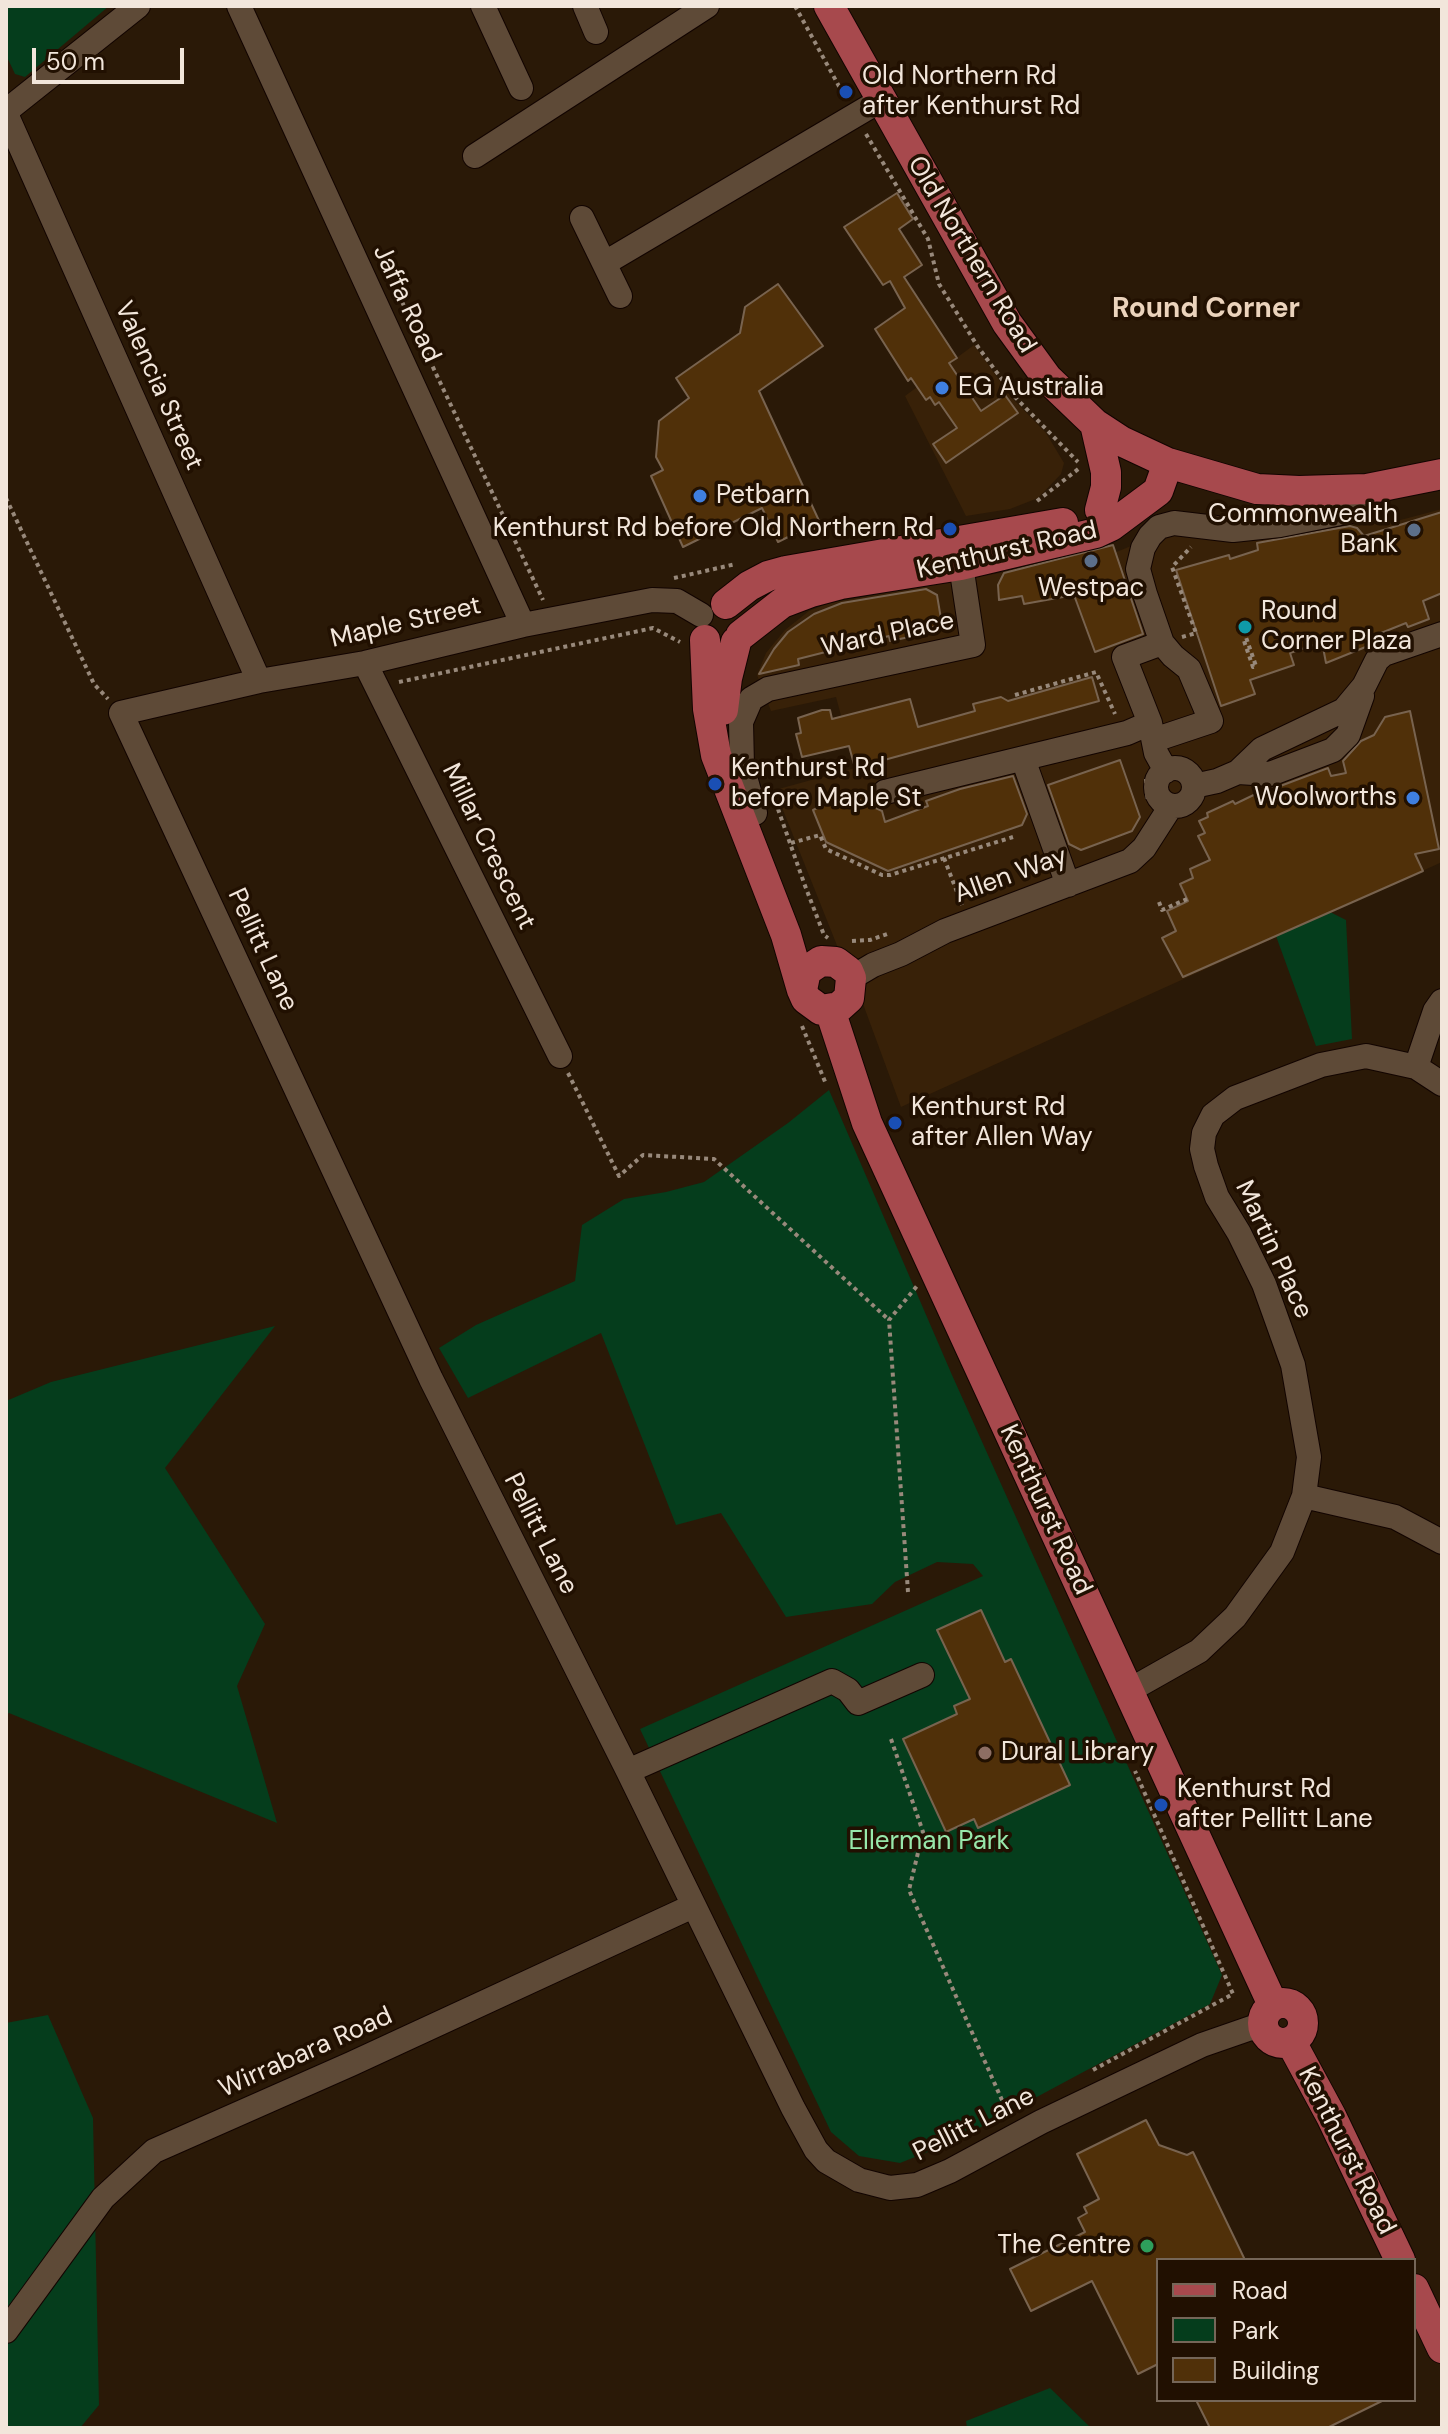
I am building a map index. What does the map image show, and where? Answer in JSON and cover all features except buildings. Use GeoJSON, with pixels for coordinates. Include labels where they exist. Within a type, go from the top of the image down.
{"type":"FeatureCollection","features":[{"type":"Feature","properties":{"kind":"main road","name":"Old Northern Road"},"geometry":{"type":"LineString","coordinates":[[829,6],[1007,323],[1047,378],[1095,424],[1121,441],[1168,463],[1257,489],[1367,489],[1442,474]]}},
{"type":"Feature","properties":{"kind":"main road"},"geometry":{"type":"LineString","coordinates":[[1095,424],[1106,472],[1100,510]]}},
{"type":"Feature","properties":{"kind":"main road","name":"Kenthurst Road"},"geometry":{"type":"LineString","coordinates":[[739,638],[782,603],[811,592],[958,553],[1100,510],[1168,463]]}},
{"type":"Feature","properties":{"kind":"main road","name":"Kenthurst Road"},"geometry":{"type":"LineString","coordinates":[[703,628],[749,586],[777,573],[1083,538],[1111,526],[1158,491],[1168,463]]}},
{"type":"Feature","properties":{"kind":"main road"},"geometry":{"type":"LineString","coordinates":[[737,610],[741,616],[739,638],[722,704],[728,743],[764,806],[793,913],[808,938],[838,955],[852,985],[849,998],[839,1007],[830,1010],[812,1005],[802,990],[786,935],[716,755],[708,709],[703,628],[737,610]]}},
{"type":"Feature","properties":{"kind":"main road"},"geometry":{"type":"LineString","coordinates":[[802,990],[806,971],[812,965],[838,955]]}},
{"type":"Feature","properties":{"kind":"main road","name":"Kenthurst Road"},"geometry":{"type":"LineString","coordinates":[[830,1010],[867,1123],[1130,1690],[1268,2017],[1279,2003],[1292,2005],[1301,2015],[1303,2027],[1291,2042],[1331,2116],[1399,2258]]}},
{"type":"Feature","properties":{"kind":"main road"},"geometry":{"type":"LineString","coordinates":[[1416,2293],[1442,2348]]}},
{"type":"Feature","properties":{"kind":"street"},"geometry":{"type":"LineString","coordinates":[[6,112],[138,6]]}},
{"type":"Feature","properties":{"kind":"street","name":"Jaffa Road"},"geometry":{"type":"LineString","coordinates":[[239,6],[523,625]]}},
{"type":"Feature","properties":{"kind":"street"},"geometry":{"type":"LineString","coordinates":[[483,6],[521,88]]}},
{"type":"Feature","properties":{"kind":"street"},"geometry":{"type":"LineString","coordinates":[[585,6],[596,32]]}},
{"type":"Feature","properties":{"kind":"street"},"geometry":{"type":"LineString","coordinates":[[475,156],[707,6]]}},
{"type":"Feature","properties":{"kind":"street"},"geometry":{"type":"LineString","coordinates":[[605,263],[881,100]]}},
{"type":"Feature","properties":{"kind":"street","name":"Valencia Street"},"geometry":{"type":"LineString","coordinates":[[6,112],[259,681]]}},
{"type":"Feature","properties":{"kind":"street"},"geometry":{"type":"LineString","coordinates":[[582,218],[620,296]]}},
{"type":"Feature","properties":{"kind":"street"},"geometry":{"type":"LineString","coordinates":[[885,792],[1127,733],[1152,732],[1211,721],[1189,669],[1162,643],[1138,569],[1143,548],[1159,527],[1174,523],[1233,530],[1280,525],[1359,509],[1367,501],[1367,489]]}},
{"type":"Feature","properties":{"kind":"street","name":"Ward Place"},"geometry":{"type":"LineString","coordinates":[[764,806],[742,766],[741,722],[751,699],[768,689],[973,645],[958,553]]}},
{"type":"Feature","properties":{"kind":"street","name":"Maple Street"},"geometry":{"type":"LineString","coordinates":[[121,713],[259,681],[365,663],[523,625],[652,600],[677,601],[703,628]]}},
{"type":"Feature","properties":{"kind":"street"},"geometry":{"type":"LineString","coordinates":[[1238,772],[1270,774],[1338,747],[1348,735],[1364,686],[1377,660],[1384,654],[1442,634]]}},
{"type":"Feature","properties":{"kind":"street"},"geometry":{"type":"LineString","coordinates":[[1160,805],[1155,770],[1158,759],[1152,732],[1124,657],[1162,643]]}},
{"type":"Feature","properties":{"kind":"street","name":"Millar Crescent"},"geometry":{"type":"LineString","coordinates":[[365,663],[560,1056]]}},
{"type":"Feature","properties":{"kind":"street","name":"Pellitt Lane"},"geometry":{"type":"LineString","coordinates":[[121,713],[431,1379],[816,2150],[842,2172],[859,2180],[890,2188],[917,2185],[950,2171],[1041,2122],[1202,2045],[1251,2028],[1268,2017]]}},
{"type":"Feature","properties":{"kind":"street"},"geometry":{"type":"LineString","coordinates":[[1155,770],[1185,771],[1194,786],[1238,772],[1321,736]]}},
{"type":"Feature","properties":{"kind":"street"},"geometry":{"type":"LineString","coordinates":[[1023,759],[1068,885]]}},
{"type":"Feature","properties":{"kind":"street","name":"Allen Way"},"geometry":{"type":"LineString","coordinates":[[838,955],[873,965],[945,931],[1130,861],[1144,848],[1160,805],[1187,802],[1194,786]]}},
{"type":"Feature","properties":{"kind":"street"},"geometry":{"type":"LineString","coordinates":[[1442,1001],[1435,1011],[1416,1067],[1442,1084]]}},
{"type":"Feature","properties":{"kind":"street","name":"Martin Place"},"geometry":{"type":"LineString","coordinates":[[1130,1690],[1199,1651],[1235,1617],[1282,1552],[1304,1496],[1309,1457],[1293,1365],[1264,1284],[1217,1197],[1202,1149],[1204,1133],[1213,1115],[1235,1098],[1321,1065],[1366,1056],[1416,1067]]}},
{"type":"Feature","properties":{"kind":"street"},"geometry":{"type":"LineString","coordinates":[[1304,1496],[1395,1517],[1442,1542]]}},
{"type":"Feature","properties":{"kind":"street"},"geometry":{"type":"LineString","coordinates":[[628,1771],[832,1681],[848,1690],[858,1703],[922,1675]]}},
{"type":"Feature","properties":{"kind":"street","name":"Wirrabara Road"},"geometry":{"type":"LineString","coordinates":[[6,2331],[103,2198],[154,2151],[693,1906]]}},
{"type":"Feature","properties":{"kind":"path"},"geometry":{"type":"LineString","coordinates":[[795,6],[855,116],[928,239],[939,284],[978,347],[1015,397],[1083,466],[1028,506]]}},
{"type":"Feature","properties":{"kind":"path"},"geometry":{"type":"LineString","coordinates":[[376,246],[542,600],[557,598]]}},
{"type":"Feature","properties":{"kind":"path"},"geometry":{"type":"LineString","coordinates":[[6,498],[94,684],[121,713]]}},
{"type":"Feature","properties":{"kind":"path"},"geometry":{"type":"LineString","coordinates":[[1162,643],[1196,633],[1172,567],[1193,545]]}},
{"type":"Feature","properties":{"kind":"path"},"geometry":{"type":"LineString","coordinates":[[661,581],[749,561]]}},
{"type":"Feature","properties":{"kind":"path"},"geometry":{"type":"LineString","coordinates":[[1241,623],[1256,666],[1253,667],[1243,638]]}},
{"type":"Feature","properties":{"kind":"path"},"geometry":{"type":"LineString","coordinates":[[377,686],[653,628],[680,641],[703,628]]}},
{"type":"Feature","properties":{"kind":"path"},"geometry":{"type":"LineString","coordinates":[[1015,695],[1096,672],[1127,733]]}},
{"type":"Feature","properties":{"kind":"path"},"geometry":{"type":"LineString","coordinates":[[1155,770],[1160,805]]}},
{"type":"Feature","properties":{"kind":"path"},"geometry":{"type":"LineString","coordinates":[[764,806],[791,843],[824,935],[838,955],[896,930]]}},
{"type":"Feature","properties":{"kind":"path"},"geometry":{"type":"LineString","coordinates":[[791,843],[820,835],[826,849],[882,875],[890,875],[1013,837]]}},
{"type":"Feature","properties":{"kind":"path"},"geometry":{"type":"LineString","coordinates":[[944,858],[962,906]]}},
{"type":"Feature","properties":{"kind":"path"},"geometry":{"type":"LineString","coordinates":[[1159,902],[1162,910],[1187,899]]}},
{"type":"Feature","properties":{"kind":"path"},"geometry":{"type":"LineString","coordinates":[[800,1022],[830,1092]]}},
{"type":"Feature","properties":{"kind":"path"},"geometry":{"type":"LineString","coordinates":[[560,1056],[619,1176],[643,1155],[714,1159],[889,1320]]}},
{"type":"Feature","properties":{"kind":"path"},"geometry":{"type":"LineString","coordinates":[[908,1592],[889,1320],[921,1281]]}},
{"type":"Feature","properties":{"kind":"path"},"geometry":{"type":"LineString","coordinates":[[891,1739],[923,1832],[909,1890],[1009,2116]]}},
{"type":"Feature","properties":{"kind":"path"},"geometry":{"type":"LineString","coordinates":[[1093,2071],[1233,1994],[1131,1761]]}},
{"type":"Feature","properties":{"kind":"shaded area","name":"EG Australia"},"geometry":{"type":"Polygon","coordinates":[[[974,345],[1012,398],[1046,433],[1064,463],[1061,474],[1038,498],[1010,509],[966,516],[905,396],[974,345]]]}},
{"type":"Feature","properties":{"kind":"shaded area"},"geometry":{"type":"Polygon","coordinates":[[[1442,509],[1442,862],[901,1107],[859,993],[775,790],[855,768],[836,697],[771,711],[757,675],[766,653],[785,630],[809,611],[829,603],[1114,553],[1170,530],[1298,531],[1393,522],[1442,509]]]}},
{"type":"Feature","properties":{"kind":"green space"},"geometry":{"type":"Polygon","coordinates":[[[6,6],[109,6],[25,77],[15,74],[6,55],[6,6]]]}},
{"type":"Feature","properties":{"kind":"green space"},"geometry":{"type":"Polygon","coordinates":[[[1330,912],[1346,920],[1352,1039],[1316,1046],[1276,936],[1330,912]]]}},
{"type":"Feature","properties":{"kind":"green space","name":"Ellerman Park"},"geometry":{"type":"Polygon","coordinates":[[[829,1090],[952,1375],[1222,1975],[1210,2004],[953,2142],[900,2163],[859,2156],[831,2132],[640,1729],[983,1576],[973,1564],[937,1562],[895,1582],[872,1604],[786,1617],[721,1513],[676,1525],[601,1333],[468,1398],[439,1348],[476,1325],[575,1281],[582,1225],[624,1199],[704,1182],[829,1090]]]}},
{"type":"Feature","properties":{"kind":"green space"},"geometry":{"type":"Polygon","coordinates":[[[275,1326],[165,1468],[265,1624],[237,1686],[277,1823],[9,1713],[6,1715],[6,1401],[51,1382],[275,1326]]]}},
{"type":"Feature","properties":{"kind":"green space"},"geometry":{"type":"Polygon","coordinates":[[[48,2015],[93,2118],[99,2405],[80,2428],[6,2428],[6,2023],[48,2015]]]}},
{"type":"Feature","properties":{"kind":"green space"},"geometry":{"type":"Polygon","coordinates":[[[1050,2388],[1091,2428],[967,2428],[966,2421],[1050,2388]]]}},
{"type":"Feature","properties":{"kind":"place","name":"Old Northern Rd after Kenthurst Rd"},"geometry":{"type":"Point","coordinates":[846,92]}},
{"type":"Feature","properties":{"kind":"place","name":"EG Australia"},"geometry":{"type":"Point","coordinates":[942,388]}},
{"type":"Feature","properties":{"kind":"place","name":"Petbarn"},"geometry":{"type":"Point","coordinates":[700,496]}},
{"type":"Feature","properties":{"kind":"place","name":"Kenthurst Rd before Old Northern Rd"},"geometry":{"type":"Point","coordinates":[950,529]}},
{"type":"Feature","properties":{"kind":"place","name":"Commonwealth Bank"},"geometry":{"type":"Point","coordinates":[1414,530]}},
{"type":"Feature","properties":{"kind":"place","name":"Westpac"},"geometry":{"type":"Point","coordinates":[1091,561]}},
{"type":"Feature","properties":{"kind":"place","name":"Round Corner Plaza"},"geometry":{"type":"Point","coordinates":[1245,627]}},
{"type":"Feature","properties":{"kind":"place","name":"Kenthurst Rd before Maple St"},"geometry":{"type":"Point","coordinates":[715,784]}},
{"type":"Feature","properties":{"kind":"place","name":"Woolworths"},"geometry":{"type":"Point","coordinates":[1413,798]}},
{"type":"Feature","properties":{"kind":"place","name":"Kenthurst Rd after Allen Way"},"geometry":{"type":"Point","coordinates":[895,1123]}},
{"type":"Feature","properties":{"kind":"place","name":"Dural Library"},"geometry":{"type":"Point","coordinates":[985,1753]}},
{"type":"Feature","properties":{"kind":"place","name":"Kenthurst Rd after Pellitt Lane"},"geometry":{"type":"Point","coordinates":[1161,1805]}},
{"type":"Feature","properties":{"kind":"place","name":"The Centre"},"geometry":{"type":"Point","coordinates":[1147,2246]}},
{"type":"Feature","properties":{"kind":"district","name":"Round Corner"},"geometry":{"type":"Point","coordinates":[1206,310]}}]}
